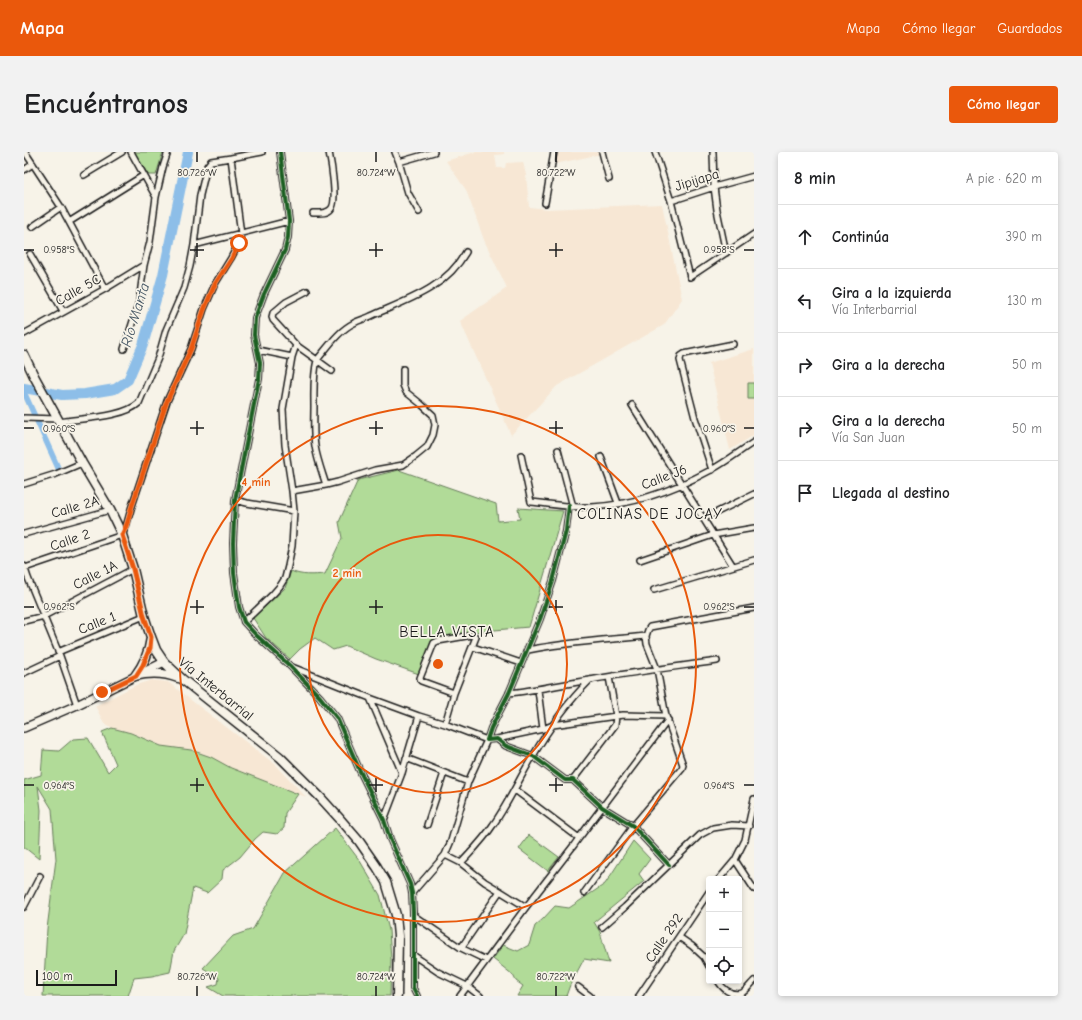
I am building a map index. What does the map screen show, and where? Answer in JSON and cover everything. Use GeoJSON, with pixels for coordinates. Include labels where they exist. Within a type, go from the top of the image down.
{"type":"FeatureCollection","features":[{"type":"Feature","properties":{"kind":"main road","name":"Vía Interbarrial"},"geometry":{"type":"LineString","coordinates":[[24,356],[82,463],[110,510],[122,535],[133,569],[144,616],[156,650],[164,662],[182,680],[263,743],[295,771],[340,819],[377,866],[386,882],[396,915],[398,936],[397,996]]}},
{"type":"Feature","properties":{"kind":"main road"},"geometry":{"type":"LineString","coordinates":[[136,676],[143,665],[150,648],[151,637]]}},
{"type":"Feature","properties":{"kind":"main road"},"geometry":{"type":"LineString","coordinates":[[136,676],[155,673],[168,675],[182,680]]}},
{"type":"Feature","properties":{"kind":"street"},"geometry":{"type":"LineString","coordinates":[[25,152],[61,207],[106,289]]}},
{"type":"Feature","properties":{"kind":"street"},"geometry":{"type":"LineString","coordinates":[[84,175],[122,152]]}},
{"type":"Feature","properties":{"kind":"street"},"geometry":{"type":"LineString","coordinates":[[131,152],[156,197]]}},
{"type":"Feature","properties":{"kind":"street"},"geometry":{"type":"LineString","coordinates":[[124,349],[139,302],[144,265],[150,242],[156,197],[168,152]]}},
{"type":"Feature","properties":{"kind":"street"},"geometry":{"type":"LineString","coordinates":[[24,418],[104,416],[123,412],[138,403],[156,364],[166,330],[184,288],[194,245],[200,195],[207,166],[211,161],[262,152]]}},
{"type":"Feature","properties":{"kind":"street"},"geometry":{"type":"LineString","coordinates":[[280,152],[289,221],[288,237],[285,250],[264,294],[256,318],[254,335],[260,363],[259,378],[235,500],[233,543],[234,573],[239,607],[244,622],[320,696],[337,718],[359,769],[384,820],[390,839],[410,884],[412,893],[413,988],[417,996]]}},
{"type":"Feature","properties":{"kind":"street"},"geometry":{"type":"LineString","coordinates":[[313,213],[330,211],[334,205],[333,174],[329,152]]}},
{"type":"Feature","properties":{"kind":"street"},"geometry":{"type":"LineString","coordinates":[[395,152],[408,193],[419,212]]}},
{"type":"Feature","properties":{"kind":"street"},"geometry":{"type":"LineString","coordinates":[[399,162],[434,152]]}},
{"type":"Feature","properties":{"kind":"street"},"geometry":{"type":"LineString","coordinates":[[545,203],[554,152]]}},
{"type":"Feature","properties":{"kind":"street"},"geometry":{"type":"LineString","coordinates":[[602,152],[609,179]]}},
{"type":"Feature","properties":{"kind":"street"},"geometry":{"type":"LineString","coordinates":[[655,152],[671,201],[690,277],[754,234]]}},
{"type":"Feature","properties":{"kind":"street"},"geometry":{"type":"LineString","coordinates":[[713,152],[714,187],[726,253]]}},
{"type":"Feature","properties":{"kind":"street"},"geometry":{"type":"LineString","coordinates":[[122,535],[129,519],[167,401],[191,349],[204,310],[215,284],[232,258],[239,243],[241,234],[231,158]]}},
{"type":"Feature","properties":{"kind":"street"},"geometry":{"type":"LineString","coordinates":[[24,170],[33,164]]}},
{"type":"Feature","properties":{"kind":"street"},"geometry":{"type":"LineString","coordinates":[[69,222],[144,175]]}},
{"type":"Feature","properties":{"kind":"street","name":"Jipijapa"},"geometry":{"type":"LineString","coordinates":[[671,201],[754,176]]}},
{"type":"Feature","properties":{"kind":"street"},"geometry":{"type":"LineString","coordinates":[[32,227],[61,207]]}},
{"type":"Feature","properties":{"kind":"street"},"geometry":{"type":"LineString","coordinates":[[194,245],[289,221]]}},
{"type":"Feature","properties":{"kind":"street"},"geometry":{"type":"LineString","coordinates":[[326,485],[315,446],[314,434],[314,375],[317,360],[340,332],[354,323],[430,289],[455,268],[466,252]]}},
{"type":"Feature","properties":{"kind":"street"},"geometry":{"type":"LineString","coordinates":[[30,254],[63,311]]}},
{"type":"Feature","properties":{"kind":"street","name":"Calle 5C"},"geometry":{"type":"LineString","coordinates":[[24,334],[63,311],[106,289],[144,265]]}},
{"type":"Feature","properties":{"kind":"street"},"geometry":{"type":"LineString","coordinates":[[307,291],[286,302],[273,313],[272,317],[273,320],[296,344],[332,372]]}},
{"type":"Feature","properties":{"kind":"street"},"geometry":{"type":"LineString","coordinates":[[244,622],[280,586],[285,578],[292,546],[294,511],[285,445],[283,409],[292,357],[296,344]]}},
{"type":"Feature","properties":{"kind":"street"},"geometry":{"type":"LineString","coordinates":[[712,470],[695,418],[680,360],[681,356],[684,354],[733,344]]}},
{"type":"Feature","properties":{"kind":"street"},"geometry":{"type":"LineString","coordinates":[[258,350],[292,357]]}},
{"type":"Feature","properties":{"kind":"street"},"geometry":{"type":"LineString","coordinates":[[292,490],[326,485],[375,470],[403,465],[427,447],[433,435],[435,426],[433,415],[422,404],[406,392],[403,385],[403,369]]}},
{"type":"Feature","properties":{"kind":"street"},"geometry":{"type":"LineString","coordinates":[[632,405],[733,566]]}},
{"type":"Feature","properties":{"kind":"street","name":"Calle J6"},"geometry":{"type":"LineString","coordinates":[[521,455],[531,502],[593,507],[645,497],[682,484],[712,470],[754,442]]}},
{"type":"Feature","properties":{"kind":"street"},"geometry":{"type":"LineString","coordinates":[[412,893],[445,855],[451,841],[468,782],[491,728],[509,693],[528,650],[553,581],[571,506],[558,450]]}},
{"type":"Feature","properties":{"kind":"street"},"geometry":{"type":"LineString","coordinates":[[601,457],[618,503]]}},
{"type":"Feature","properties":{"kind":"street"},"geometry":{"type":"LineString","coordinates":[[24,484],[56,474],[82,463]]}},
{"type":"Feature","properties":{"kind":"street"},"geometry":{"type":"LineString","coordinates":[[703,519],[754,494]]}},
{"type":"Feature","properties":{"kind":"street"},"geometry":{"type":"LineString","coordinates":[[235,500],[294,511]]}},
{"type":"Feature","properties":{"kind":"street","name":"Calle 2A"},"geometry":{"type":"LineString","coordinates":[[24,534],[110,510]]}},
{"type":"Feature","properties":{"kind":"street"},"geometry":{"type":"LineString","coordinates":[[640,560],[713,535],[754,528]]}},
{"type":"Feature","properties":{"kind":"street","name":"Calle 2"},"geometry":{"type":"LineString","coordinates":[[24,567],[122,535]]}},
{"type":"Feature","properties":{"kind":"street"},"geometry":{"type":"LineString","coordinates":[[654,590],[754,560]]}},
{"type":"Feature","properties":{"kind":"street"},"geometry":{"type":"LineString","coordinates":[[24,567],[26,579],[44,616],[77,705]]}},
{"type":"Feature","properties":{"kind":"street","name":"Calle 1A"},"geometry":{"type":"LineString","coordinates":[[24,621],[44,616],[133,569]]}},
{"type":"Feature","properties":{"kind":"street"},"geometry":{"type":"LineString","coordinates":[[584,893],[633,826],[683,765],[667,718],[657,669],[647,644],[646,636],[648,630],[650,627],[754,608]]}},
{"type":"Feature","properties":{"kind":"street","name":"Calle 1"},"geometry":{"type":"LineString","coordinates":[[24,673],[59,654],[144,616]]}},
{"type":"Feature","properties":{"kind":"street"},"geometry":{"type":"LineString","coordinates":[[445,724],[454,693],[473,647],[476,637],[472,635],[436,642],[433,645],[420,678],[420,680],[454,693]]}},
{"type":"Feature","properties":{"kind":"street"},"geometry":{"type":"LineString","coordinates":[[528,650],[542,647],[646,636]]}},
{"type":"Feature","properties":{"kind":"street"},"geometry":{"type":"LineString","coordinates":[[473,647],[521,664]]}},
{"type":"Feature","properties":{"kind":"street"},"geometry":{"type":"LineString","coordinates":[[509,693],[538,690],[609,676],[717,661]]}},
{"type":"Feature","properties":{"kind":"street"},"geometry":{"type":"LineString","coordinates":[[24,728],[77,705],[164,662]]}},
{"type":"Feature","properties":{"kind":"street"},"geometry":{"type":"LineString","coordinates":[[290,666],[370,698],[487,740],[543,729],[553,725],[623,715],[667,718]]}},
{"type":"Feature","properties":{"kind":"street"},"geometry":{"type":"LineString","coordinates":[[573,780],[615,725],[616,716],[609,676]]}},
{"type":"Feature","properties":{"kind":"street"},"geometry":{"type":"LineString","coordinates":[[461,863],[493,826],[515,790],[533,756],[553,725],[580,690],[590,680]]}},
{"type":"Feature","properties":{"kind":"street"},"geometry":{"type":"LineString","coordinates":[[538,690],[543,729]]}},
{"type":"Feature","properties":{"kind":"street"},"geometry":{"type":"LineString","coordinates":[[370,698],[402,773]]}},
{"type":"Feature","properties":{"kind":"street"},"geometry":{"type":"LineString","coordinates":[[384,820],[402,773],[419,716]]}},
{"type":"Feature","properties":{"kind":"street"},"geometry":{"type":"LineString","coordinates":[[460,996],[574,845],[667,718]]}},
{"type":"Feature","properties":{"kind":"street"},"geometry":{"type":"LineString","coordinates":[[497,739],[506,746],[533,756],[565,780],[573,780],[602,807],[633,826],[669,865]]}},
{"type":"Feature","properties":{"kind":"street"},"geometry":{"type":"LineString","coordinates":[[406,758],[468,782]]}},
{"type":"Feature","properties":{"kind":"street"},"geometry":{"type":"LineString","coordinates":[[427,825],[444,772]]}},
{"type":"Feature","properties":{"kind":"street"},"geometry":{"type":"LineString","coordinates":[[515,790],[579,838]]}},
{"type":"Feature","properties":{"kind":"street"},"geometry":{"type":"LineString","coordinates":[[722,876],[735,860],[745,840],[754,798]]}},
{"type":"Feature","properties":{"kind":"street"},"geometry":{"type":"LineString","coordinates":[[602,927],[637,897],[700,835],[712,828],[732,825],[749,826]]}},
{"type":"Feature","properties":{"kind":"street"},"geometry":{"type":"LineString","coordinates":[[445,855],[461,863],[485,882],[526,907]]}},
{"type":"Feature","properties":{"kind":"street"},"geometry":{"type":"LineString","coordinates":[[735,860],[754,889]]}},
{"type":"Feature","properties":{"kind":"street"},"geometry":{"type":"LineString","coordinates":[[24,907],[40,876]]}},
{"type":"Feature","properties":{"kind":"street"},"geometry":{"type":"LineString","coordinates":[[461,948],[500,891]]}},
{"type":"Feature","properties":{"kind":"street","name":"Calle 292"},"geometry":{"type":"LineString","coordinates":[[639,996],[706,896]]}},
{"type":"Feature","properties":{"kind":"street"},"geometry":{"type":"LineString","coordinates":[[413,915],[461,948],[486,960]]}},
{"type":"Feature","properties":{"kind":"street"},"geometry":{"type":"LineString","coordinates":[[679,937],[692,946],[706,961]]}},
{"type":"Feature","properties":{"kind":"street"},"geometry":{"type":"LineString","coordinates":[[413,954],[438,972],[467,986],[480,996]]}},
{"type":"Feature","properties":{"kind":"street"},"geometry":{"type":"LineString","coordinates":[[720,984],[728,993],[734,994],[742,993],[754,981]]}},
{"type":"Feature","properties":{"kind":"street"},"geometry":{"type":"LineString","coordinates":[[578,987],[590,996]]}},
{"type":"Feature","properties":{"kind":"shaded area"},"geometry":{"type":"Polygon","coordinates":[[[475,152],[504,152],[504,154],[495,155],[497,168],[505,168],[506,163],[523,162],[526,175],[529,207],[547,209],[662,204],[682,299],[664,325],[557,386],[511,435],[460,321],[507,288],[484,240],[466,190],[446,161],[475,152]]]}},
{"type":"Feature","properties":{"kind":"shaded area"},"geometry":{"type":"Polygon","coordinates":[[[556,152],[600,152],[601,154],[555,164],[556,152]]]}},
{"type":"Feature","properties":{"kind":"shaded area"},"geometry":{"type":"Polygon","coordinates":[[[754,349],[754,435],[730,450],[709,363],[754,349]]]}},
{"type":"Feature","properties":{"kind":"shaded area"},"geometry":{"type":"Polygon","coordinates":[[[152,680],[168,682],[276,765],[306,797],[231,768],[211,757],[191,750],[161,746],[131,733],[112,728],[104,723],[95,706],[136,685],[152,680]]]}},
{"type":"Feature","properties":{"kind":"green space"},"geometry":{"type":"Polygon","coordinates":[[[134,152],[163,152],[156,175],[149,175],[147,173],[134,152]]]}},
{"type":"Feature","properties":{"kind":"green space"},"geometry":{"type":"Polygon","coordinates":[[[748,383],[754,383],[754,399],[748,399],[748,383]]]}},
{"type":"Feature","properties":{"kind":"green space"},"geometry":{"type":"Polygon","coordinates":[[[399,470],[496,504],[498,521],[520,519],[518,508],[563,511],[529,627],[472,632],[432,640],[419,674],[376,659],[346,646],[333,650],[315,638],[300,649],[290,659],[266,638],[253,618],[285,588],[291,571],[295,573],[312,575],[325,574],[342,538],[339,522],[358,480],[399,470]]]}},
{"type":"Feature","properties":{"kind":"green space"},"geometry":{"type":"Polygon","coordinates":[[[112,728],[131,733],[161,746],[191,750],[211,757],[231,768],[298,794],[285,813],[284,828],[277,834],[263,832],[240,857],[223,870],[222,879],[207,893],[193,888],[184,934],[174,951],[170,972],[134,978],[128,996],[43,996],[47,929],[56,859],[52,809],[38,786],[41,810],[39,859],[24,847],[24,780],[41,775],[43,750],[59,751],[73,739],[88,738],[108,772],[116,764],[102,732],[112,728]]]}},
{"type":"Feature","properties":{"kind":"green space"},"geometry":{"type":"Polygon","coordinates":[[[335,828],[360,861],[380,895],[389,930],[391,959],[390,996],[223,996],[208,987],[218,984],[219,978],[203,968],[233,936],[253,929],[285,873],[335,828]]]}},
{"type":"Feature","properties":{"kind":"green space"},"geometry":{"type":"Polygon","coordinates":[[[529,835],[559,857],[548,871],[519,849],[529,835]]]}},
{"type":"Feature","properties":{"kind":"green space"},"geometry":{"type":"Polygon","coordinates":[[[633,841],[650,859],[639,874],[644,881],[594,922],[600,932],[609,963],[584,959],[570,985],[566,996],[517,996],[523,986],[516,981],[513,975],[493,959],[503,945],[518,951],[529,945],[535,926],[555,906],[569,908],[605,884],[633,841]]]}},
{"type":"Feature","properties":{"kind":"waterway","name":"Río Manta"},"geometry":{"type":"LineString","coordinates":[[24,388],[62,395],[85,394],[115,389],[128,380],[143,345],[163,275],[188,152]]}},
{"type":"Feature","properties":{"kind":"waterway"},"geometry":{"type":"LineString","coordinates":[[24,392],[59,470]]}},
{"type":"Feature","properties":{"kind":"cycle path"},"geometry":{"type":"LineString","coordinates":[[280,152],[289,221],[288,237],[285,250],[264,294],[255,318],[254,335],[260,363],[259,379],[235,500],[233,543],[234,573],[239,607],[244,622],[290,666],[320,697],[337,718],[359,769],[384,820],[390,839],[410,884],[412,893],[413,988],[417,996]]}},
{"type":"Feature","properties":{"kind":"cycle path"},"geometry":{"type":"LineString","coordinates":[[569,506],[566,531],[553,581],[540,619],[509,693],[491,728],[487,740],[497,739],[506,746],[533,756],[565,780],[573,780],[602,807],[633,826],[669,865]]}},
{"type":"Feature","properties":{"kind":"district","name":"COLINAS DE JOCAY"},"geometry":{"type":"Point","coordinates":[650,514]}},
{"type":"Feature","properties":{"kind":"district","name":"BELLA VISTA"},"geometry":{"type":"Point","coordinates":[447,632]}},
{"type":"Feature","properties":{"kind":"route"},"geometry":{"type":"LineString","coordinates":[[102,692],[136,676],[143,665],[150,648],[151,637],[144,616],[133,569],[122,535],[129,519],[167,401],[191,349],[204,310],[215,284],[232,258],[239,243]]}}]}
